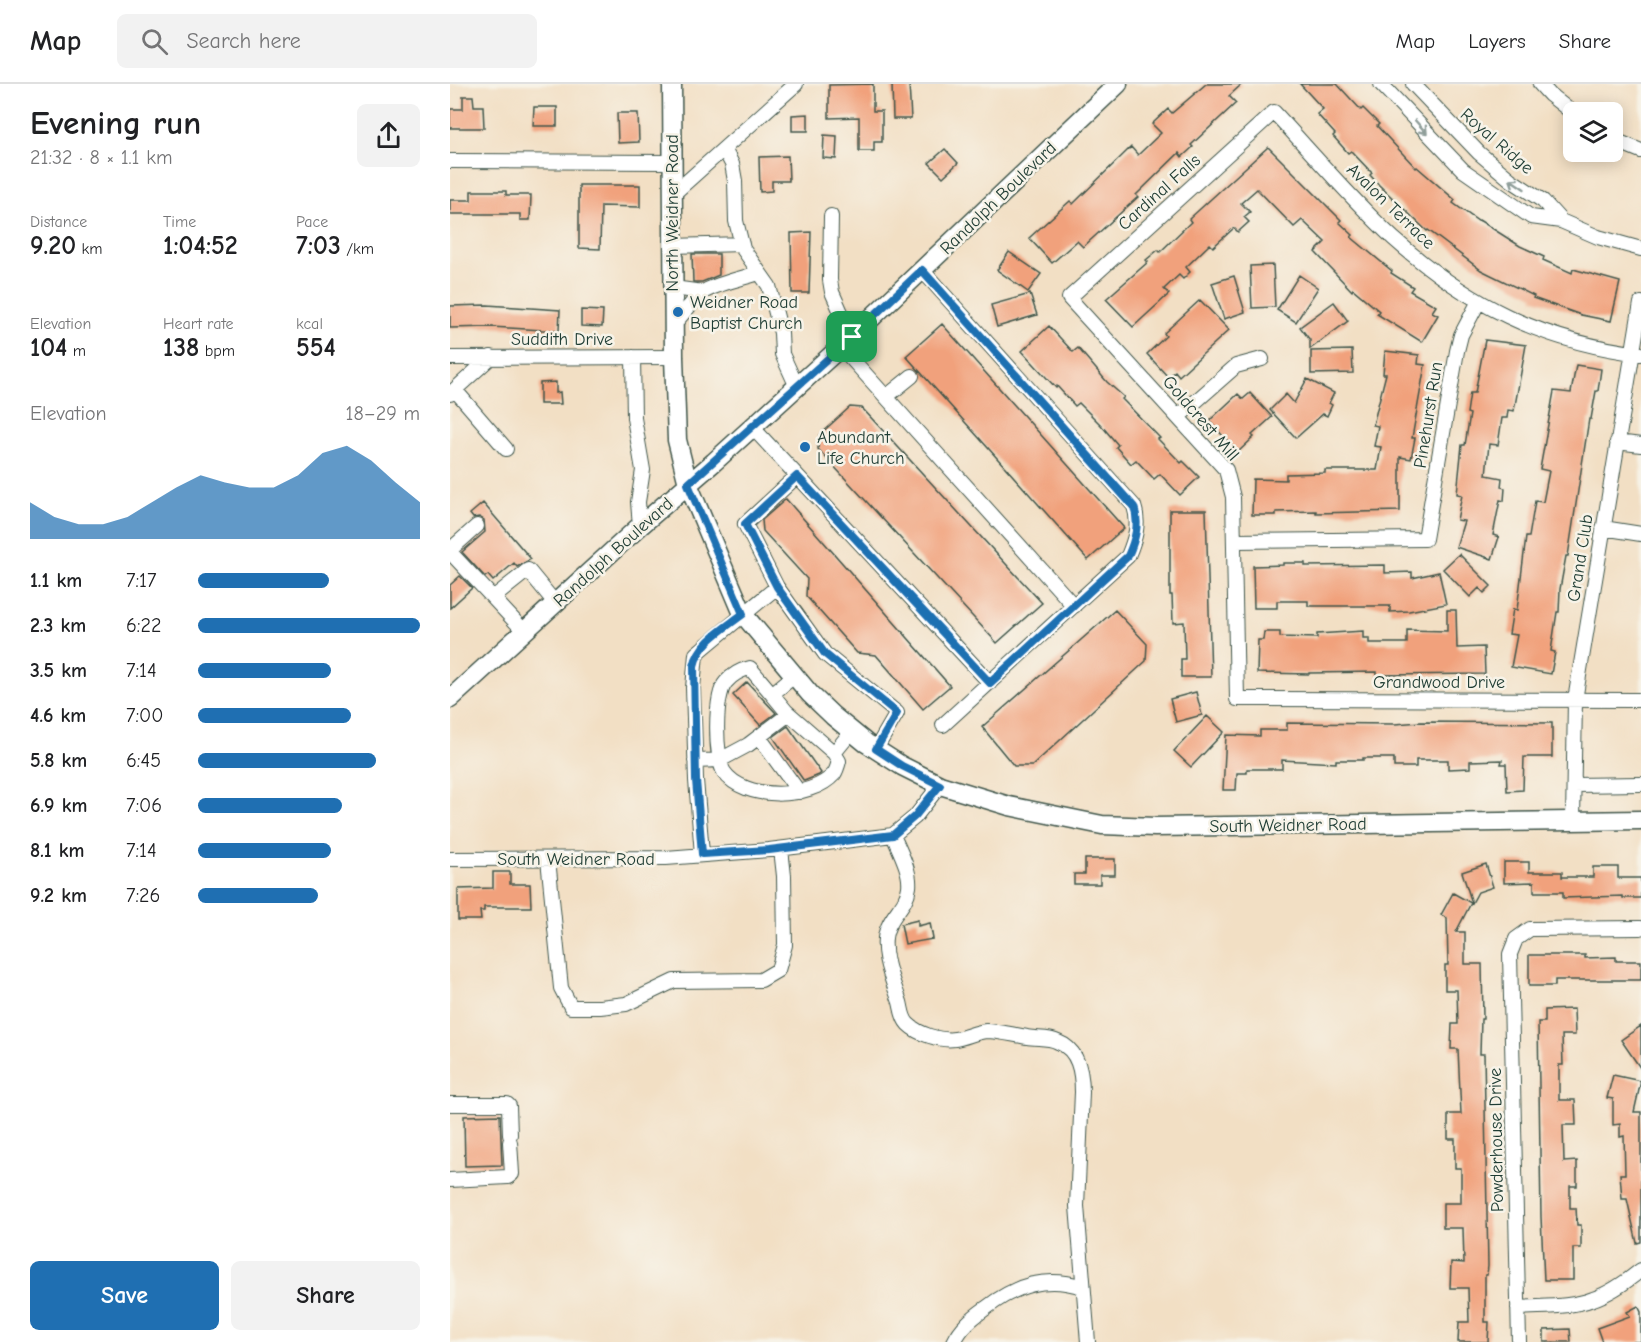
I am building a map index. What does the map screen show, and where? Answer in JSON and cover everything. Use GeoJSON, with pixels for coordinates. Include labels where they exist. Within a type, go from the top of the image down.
{"type":"FeatureCollection","features":[{"type":"Feature","properties":{"kind":"main road","name":"North Weidner Road"},"geometry":{"type":"LineString","coordinates":[[672,84],[671,162],[676,440],[688,484]]}},
{"type":"Feature","properties":{"kind":"main road","name":"Randolph Boulevard"},"geometry":{"type":"LineString","coordinates":[[450,699],[640,526],[753,428],[1118,84]]}},
{"type":"Feature","properties":{"kind":"main road","name":"South Weidner Road"},"geometry":{"type":"LineString","coordinates":[[688,484],[743,614],[810,694],[852,731],[902,766],[940,785],[1009,806],[1102,825],[1155,827],[1641,820]]}},
{"type":"Feature","properties":{"kind":"street"},"geometry":{"type":"LineString","coordinates":[[672,195],[796,84]]}},
{"type":"Feature","properties":{"kind":"street","name":"Royal Ridge"},"geometry":{"type":"LineString","coordinates":[[1381,84],[1463,170],[1531,217],[1561,220],[1598,237],[1641,249]]}},
{"type":"Feature","properties":{"kind":"street","name":"Royal Ridge"},"geometry":{"type":"LineString","coordinates":[[1413,84],[1479,153],[1511,180],[1543,201],[1561,220]]}},
{"type":"Feature","properties":{"kind":"street"},"geometry":{"type":"LineString","coordinates":[[1539,84],[1563,105]]}},
{"type":"Feature","properties":{"kind":"street","name":"Cardinal Falls"},"geometry":{"type":"LineString","coordinates":[[1069,298],[1274,112]]}},
{"type":"Feature","properties":{"kind":"street","name":"Avalon Terrace"},"geometry":{"type":"LineString","coordinates":[[1274,112],[1392,237],[1433,271],[1510,318],[1581,345],[1636,354]]}},
{"type":"Feature","properties":{"kind":"street"},"geometry":{"type":"LineString","coordinates":[[1623,144],[1641,151]]}},
{"type":"Feature","properties":{"kind":"street"},"geometry":{"type":"LineString","coordinates":[[724,149],[732,164],[735,181],[736,221],[743,249],[769,286],[781,333],[782,354],[797,387]]}},
{"type":"Feature","properties":{"kind":"street"},"geometry":{"type":"LineString","coordinates":[[450,161],[671,162]]}},
{"type":"Feature","properties":{"kind":"street"},"geometry":{"type":"LineString","coordinates":[[831,216],[829,255],[831,286],[846,342],[886,397],[1074,606]]}},
{"type":"Feature","properties":{"kind":"street"},"geometry":{"type":"LineString","coordinates":[[672,246],[742,244]]}},
{"type":"Feature","properties":{"kind":"street"},"geometry":{"type":"LineString","coordinates":[[922,270],[1134,507],[1137,517],[1135,539],[1128,556],[943,725]]}},
{"type":"Feature","properties":{"kind":"street"},"geometry":{"type":"LineString","coordinates":[[673,288],[703,292],[759,273]]}},
{"type":"Feature","properties":{"kind":"street"},"geometry":{"type":"LineString","coordinates":[[673,326],[681,314],[703,292]]}},
{"type":"Feature","properties":{"kind":"street","name":"Goldcrest Mill"},"geometry":{"type":"LineString","coordinates":[[1069,298],[1226,471],[1233,497],[1237,699]]}},
{"type":"Feature","properties":{"kind":"street","name":"Pinehurst Run"},"geometry":{"type":"LineString","coordinates":[[1234,541],[1425,539],[1457,351],[1461,335],[1479,301]]}},
{"type":"Feature","properties":{"kind":"street","name":"Grand Club"},"geometry":{"type":"LineString","coordinates":[[1573,821],[1575,700],[1617,442],[1636,354],[1641,303]]}},
{"type":"Feature","properties":{"kind":"street"},"geometry":{"type":"LineString","coordinates":[[491,357],[453,392],[506,449]]}},
{"type":"Feature","properties":{"kind":"street"},"geometry":{"type":"LineString","coordinates":[[633,357],[634,418],[643,470],[638,502],[640,526]]}},
{"type":"Feature","properties":{"kind":"street","name":"Suddith Drive"},"geometry":{"type":"LineString","coordinates":[[450,358],[674,357]]}},
{"type":"Feature","properties":{"kind":"street"},"geometry":{"type":"LineString","coordinates":[[1178,417],[1236,366],[1262,360]]}},
{"type":"Feature","properties":{"kind":"street"},"geometry":{"type":"LineString","coordinates":[[886,397],[912,376]]}},
{"type":"Feature","properties":{"kind":"street"},"geometry":{"type":"LineString","coordinates":[[753,428],[990,683]]}},
{"type":"Feature","properties":{"kind":"street"},"geometry":{"type":"LineString","coordinates":[[1617,442],[1641,445]]}},
{"type":"Feature","properties":{"kind":"street"},"geometry":{"type":"LineString","coordinates":[[797,476],[745,524],[777,587],[825,654],[897,713],[876,749]]}},
{"type":"Feature","properties":{"kind":"street"},"geometry":{"type":"LineString","coordinates":[[477,526],[450,551],[525,632]]}},
{"type":"Feature","properties":{"kind":"street"},"geometry":{"type":"LineString","coordinates":[[1603,528],[1641,534]]}},
{"type":"Feature","properties":{"kind":"street"},"geometry":{"type":"LineString","coordinates":[[493,598],[528,570],[556,604]]}},
{"type":"Feature","properties":{"kind":"street"},"geometry":{"type":"LineString","coordinates":[[702,854],[695,761],[693,687],[696,654],[777,587]]}},
{"type":"Feature","properties":{"kind":"street"},"geometry":{"type":"LineString","coordinates":[[750,668],[789,714],[834,753],[839,761],[834,774],[810,789],[799,792],[762,792],[747,790],[735,784],[723,771],[718,755],[719,698],[725,682],[741,670],[750,668]]}},
{"type":"Feature","properties":{"kind":"street"},"geometry":{"type":"LineString","coordinates":[[772,694],[795,675]]}},
{"type":"Feature","properties":{"kind":"street","name":"Grandwood Drive"},"geometry":{"type":"LineString","coordinates":[[1237,699],[1641,700]]}},
{"type":"Feature","properties":{"kind":"street"},"geometry":{"type":"LineString","coordinates":[[695,761],[720,760],[748,745],[789,714]]}},
{"type":"Feature","properties":{"kind":"street"},"geometry":{"type":"LineString","coordinates":[[834,753],[852,731]]}},
{"type":"Feature","properties":{"kind":"street"},"geometry":{"type":"LineString","coordinates":[[759,737],[799,792]]}},
{"type":"Feature","properties":{"kind":"street"},"geometry":{"type":"LineString","coordinates":[[1574,785],[1641,784]]}},
{"type":"Feature","properties":{"kind":"street"},"geometry":{"type":"LineString","coordinates":[[940,785],[915,816],[893,835],[910,886],[902,908],[888,925],[885,939],[891,981],[904,1019],[918,1030],[943,1039],[955,1039],[989,1031],[1058,1041],[1074,1054],[1079,1065],[1082,1084],[1077,1206],[1088,1342]]}},
{"type":"Feature","properties":{"kind":"street","name":"South Weidner Road"},"geometry":{"type":"LineString","coordinates":[[450,860],[666,858],[781,849],[893,835]]}},
{"type":"Feature","properties":{"kind":"street"},"geometry":{"type":"LineString","coordinates":[[548,859],[561,988],[572,1007],[600,1007],[626,1004],[674,981],[761,980],[778,970],[785,945],[784,876],[781,849]]}},
{"type":"Feature","properties":{"kind":"street","name":"Powderhouse Drive"},"geometry":{"type":"LineString","coordinates":[[1519,1342],[1510,954],[1516,939],[1530,929],[1641,928]]}},
{"type":"Feature","properties":{"kind":"street"},"geometry":{"type":"LineString","coordinates":[[450,1104],[507,1104],[509,1106],[512,1174],[508,1178],[450,1180]]}},
{"type":"Feature","properties":{"kind":"street"},"geometry":{"type":"LineString","coordinates":[[1518,1308],[1568,1305],[1592,1300],[1617,1288],[1641,1270]]}},
{"type":"Feature","properties":{"kind":"street"},"geometry":{"type":"LineString","coordinates":[[954,1342],[962,1327],[976,1315],[1002,1296],[1027,1285],[1066,1281],[1083,1287]]}},
{"type":"Feature","properties":{"kind":"building"},"geometry":{"type":"Polygon","coordinates":[[[873,84],[873,111],[882,111],[882,142],[874,142],[874,151],[859,151],[859,117],[829,118],[829,85],[873,84]]]}},
{"type":"Feature","properties":{"kind":"building"},"geometry":{"type":"Polygon","coordinates":[[[892,84],[909,84],[911,119],[893,119],[892,84]]]}},
{"type":"Feature","properties":{"kind":"building"},"geometry":{"type":"Polygon","coordinates":[[[1206,84],[1242,84],[1229,96],[1236,103],[1191,145],[1193,147],[1182,157],[1179,153],[1136,195],[1138,197],[1083,247],[1077,241],[1052,263],[1029,238],[1070,201],[1073,204],[1131,147],[1138,155],[1161,133],[1152,124],[1168,109],[1172,113],[1206,84]]]}},
{"type":"Feature","properties":{"kind":"building"},"geometry":{"type":"Polygon","coordinates":[[[1300,84],[1337,84],[1361,110],[1363,108],[1379,124],[1377,126],[1416,168],[1455,200],[1453,203],[1478,221],[1520,246],[1544,257],[1543,260],[1572,273],[1573,269],[1620,282],[1611,321],[1581,315],[1533,298],[1534,296],[1481,270],[1427,231],[1379,185],[1370,175],[1372,173],[1351,151],[1348,153],[1333,136],[1335,134],[1317,114],[1323,109],[1300,84]]]}},
{"type":"Feature","properties":{"kind":"building"},"geometry":{"type":"Polygon","coordinates":[[[463,96],[473,96],[474,106],[483,106],[484,128],[450,128],[450,109],[463,109],[463,96]]]}},
{"type":"Feature","properties":{"kind":"building"},"geometry":{"type":"Polygon","coordinates":[[[534,107],[557,107],[557,126],[533,126],[534,107]]]}},
{"type":"Feature","properties":{"kind":"building"},"geometry":{"type":"Polygon","coordinates":[[[617,113],[638,113],[639,142],[618,143],[617,113]]]}},
{"type":"Feature","properties":{"kind":"building"},"geometry":{"type":"Polygon","coordinates":[[[808,114],[808,131],[792,131],[792,115],[808,114]]]}},
{"type":"Feature","properties":{"kind":"building"},"geometry":{"type":"Polygon","coordinates":[[[824,135],[837,136],[836,159],[823,158],[824,135]]]}},
{"type":"Feature","properties":{"kind":"building"},"geometry":{"type":"Polygon","coordinates":[[[1268,147],[1341,220],[1339,222],[1353,235],[1351,237],[1392,271],[1391,273],[1413,287],[1410,291],[1436,306],[1432,312],[1438,315],[1422,342],[1377,314],[1379,311],[1353,289],[1352,291],[1315,252],[1325,242],[1302,220],[1294,227],[1257,189],[1241,203],[1250,212],[1244,217],[1249,222],[1238,232],[1234,228],[1213,247],[1210,244],[1186,267],[1190,272],[1183,279],[1179,275],[1164,289],[1169,294],[1133,327],[1106,299],[1148,262],[1146,260],[1158,250],[1160,252],[1191,222],[1189,219],[1268,147]]]}},
{"type":"Feature","properties":{"kind":"building"},"geometry":{"type":"Polygon","coordinates":[[[945,149],[958,163],[943,177],[929,163],[945,149]]]}},
{"type":"Feature","properties":{"kind":"building"},"geometry":{"type":"Polygon","coordinates":[[[788,156],[789,181],[772,181],[772,191],[760,192],[759,157],[788,156]]]}},
{"type":"Feature","properties":{"kind":"building"},"geometry":{"type":"Polygon","coordinates":[[[579,185],[640,185],[640,207],[601,206],[600,249],[579,248],[579,185]]]}},
{"type":"Feature","properties":{"kind":"building"},"geometry":{"type":"Polygon","coordinates":[[[471,191],[506,191],[506,195],[531,195],[530,220],[520,220],[520,214],[450,214],[450,200],[471,200],[471,191]]]}},
{"type":"Feature","properties":{"kind":"building"},"geometry":{"type":"Polygon","coordinates":[[[811,232],[809,293],[792,293],[791,233],[811,232]]]}},
{"type":"Feature","properties":{"kind":"building"},"geometry":{"type":"Polygon","coordinates":[[[1009,252],[1041,274],[1028,292],[997,270],[1009,252]]]}},
{"type":"Feature","properties":{"kind":"building"},"geometry":{"type":"Polygon","coordinates":[[[692,254],[719,254],[719,275],[702,282],[693,282],[692,254]]]}},
{"type":"Feature","properties":{"kind":"building"},"geometry":{"type":"Polygon","coordinates":[[[1273,265],[1275,307],[1252,308],[1250,266],[1273,265]]]}},
{"type":"Feature","properties":{"kind":"building"},"geometry":{"type":"Polygon","coordinates":[[[1299,275],[1318,288],[1296,322],[1277,310],[1299,275]]]}},
{"type":"Feature","properties":{"kind":"building"},"geometry":{"type":"Polygon","coordinates":[[[1234,276],[1245,312],[1224,319],[1212,283],[1234,276]]]}},
{"type":"Feature","properties":{"kind":"building"},"geometry":{"type":"Polygon","coordinates":[[[1030,294],[1037,315],[997,327],[991,305],[1030,294]]]}},
{"type":"Feature","properties":{"kind":"building"},"geometry":{"type":"Polygon","coordinates":[[[1200,300],[1229,330],[1179,376],[1175,371],[1168,377],[1147,354],[1166,336],[1164,333],[1200,300]]]}},
{"type":"Feature","properties":{"kind":"building"},"geometry":{"type":"Polygon","coordinates":[[[1334,302],[1348,321],[1310,349],[1310,340],[1300,327],[1334,302]]]}},
{"type":"Feature","properties":{"kind":"building"},"geometry":{"type":"Polygon","coordinates":[[[487,305],[560,310],[559,331],[491,327],[450,328],[450,306],[487,305]]]}},
{"type":"Feature","properties":{"kind":"building"},"geometry":{"type":"Polygon","coordinates":[[[581,310],[603,311],[602,327],[581,326],[581,310]]]}},
{"type":"Feature","properties":{"kind":"building"},"geometry":{"type":"Polygon","coordinates":[[[942,324],[1124,528],[1088,560],[906,356],[942,324]]]}},
{"type":"Feature","properties":{"kind":"building"},"geometry":{"type":"Polygon","coordinates":[[[1049,326],[1073,352],[1078,348],[1107,382],[1124,397],[1122,399],[1160,438],[1158,439],[1181,463],[1183,461],[1199,477],[1180,495],[1160,474],[1154,479],[1136,460],[1131,464],[1101,425],[1079,403],[1075,406],[1022,351],[1049,326]]]}},
{"type":"Feature","properties":{"kind":"building"},"geometry":{"type":"Polygon","coordinates":[[[1485,340],[1526,345],[1514,411],[1508,410],[1507,418],[1502,418],[1498,445],[1489,444],[1486,475],[1502,478],[1501,487],[1505,488],[1504,501],[1500,500],[1493,535],[1499,537],[1492,559],[1456,547],[1464,521],[1457,520],[1462,495],[1457,494],[1462,445],[1465,445],[1470,414],[1467,413],[1470,393],[1475,393],[1485,340]]]}},
{"type":"Feature","properties":{"kind":"building"},"geometry":{"type":"Polygon","coordinates":[[[1352,350],[1353,373],[1311,374],[1311,351],[1352,350]]]}},
{"type":"Feature","properties":{"kind":"building"},"geometry":{"type":"Polygon","coordinates":[[[1385,351],[1419,355],[1418,364],[1425,365],[1412,438],[1415,438],[1411,459],[1400,457],[1400,511],[1276,512],[1276,515],[1252,515],[1253,479],[1286,480],[1286,474],[1325,473],[1325,470],[1377,470],[1381,447],[1374,446],[1378,426],[1373,425],[1386,374],[1383,374],[1385,351]]]}},
{"type":"Feature","properties":{"kind":"building"},"geometry":{"type":"Polygon","coordinates":[[[1576,365],[1601,369],[1598,391],[1596,391],[1591,419],[1589,419],[1568,556],[1566,556],[1560,589],[1559,612],[1557,612],[1551,651],[1555,652],[1551,674],[1511,667],[1517,635],[1509,634],[1513,609],[1517,610],[1526,537],[1529,537],[1535,501],[1543,502],[1549,471],[1540,469],[1554,391],[1571,393],[1576,365]]]}},
{"type":"Feature","properties":{"kind":"building"},"geometry":{"type":"Polygon","coordinates":[[[1307,379],[1334,393],[1329,403],[1332,405],[1327,416],[1323,414],[1296,438],[1270,410],[1286,394],[1294,403],[1307,379]]]}},
{"type":"Feature","properties":{"kind":"building"},"geometry":{"type":"Polygon","coordinates":[[[556,382],[556,393],[560,392],[561,404],[540,404],[540,383],[556,382]]]}},
{"type":"Feature","properties":{"kind":"building"},"geometry":{"type":"Polygon","coordinates":[[[1250,393],[1272,417],[1252,435],[1254,437],[1238,452],[1209,421],[1238,394],[1243,399],[1250,393]]]}},
{"type":"Feature","properties":{"kind":"building"},"geometry":{"type":"Polygon","coordinates":[[[850,407],[862,408],[1042,603],[997,643],[818,449],[819,435],[850,407]]]}},
{"type":"Feature","properties":{"kind":"building"},"geometry":{"type":"Polygon","coordinates":[[[786,499],[950,686],[923,709],[876,655],[857,653],[806,596],[807,579],[763,531],[762,520],[786,499]]]}},
{"type":"Feature","properties":{"kind":"building"},"geometry":{"type":"Polygon","coordinates":[[[483,503],[531,559],[517,567],[514,563],[493,581],[488,575],[485,577],[462,552],[485,532],[484,520],[479,517],[473,518],[470,514],[483,503]]]}},
{"type":"Feature","properties":{"kind":"building"},"geometry":{"type":"Polygon","coordinates":[[[1170,510],[1206,510],[1211,677],[1181,677],[1181,659],[1185,659],[1184,622],[1173,623],[1172,595],[1170,595],[1170,510]]]}},
{"type":"Feature","properties":{"kind":"building"},"geometry":{"type":"Polygon","coordinates":[[[1459,554],[1491,586],[1484,593],[1479,588],[1470,597],[1443,569],[1459,554]]]}},
{"type":"Feature","properties":{"kind":"building"},"geometry":{"type":"Polygon","coordinates":[[[1283,563],[1305,563],[1305,566],[1385,565],[1385,573],[1412,572],[1412,578],[1439,572],[1446,604],[1390,612],[1390,606],[1308,606],[1308,601],[1277,601],[1277,608],[1254,608],[1253,566],[1283,565],[1283,563]]]}},
{"type":"Feature","properties":{"kind":"building"},"geometry":{"type":"Polygon","coordinates":[[[460,576],[472,588],[450,608],[450,585],[460,576]]]}},
{"type":"Feature","properties":{"kind":"building"},"geometry":{"type":"Polygon","coordinates":[[[1115,610],[1147,644],[1146,661],[1032,766],[1014,766],[982,727],[1115,610]]]}},
{"type":"Feature","properties":{"kind":"building"},"geometry":{"type":"Polygon","coordinates":[[[1447,610],[1456,610],[1457,648],[1484,647],[1485,674],[1257,673],[1258,640],[1263,640],[1264,632],[1280,632],[1280,637],[1317,638],[1317,634],[1363,631],[1363,638],[1369,638],[1369,643],[1407,643],[1407,630],[1447,631],[1447,610]]]}},
{"type":"Feature","properties":{"kind":"building"},"geometry":{"type":"Polygon","coordinates":[[[747,682],[776,713],[760,725],[733,695],[747,682]]]}},
{"type":"Feature","properties":{"kind":"building"},"geometry":{"type":"Polygon","coordinates":[[[1196,692],[1202,715],[1176,722],[1170,699],[1196,692]]]}},
{"type":"Feature","properties":{"kind":"building"},"geometry":{"type":"Polygon","coordinates":[[[1207,716],[1224,732],[1191,767],[1174,751],[1207,716]]]}},
{"type":"Feature","properties":{"kind":"building"},"geometry":{"type":"Polygon","coordinates":[[[1421,722],[1552,723],[1552,757],[1524,757],[1523,790],[1507,791],[1506,764],[1501,764],[1502,760],[1470,761],[1470,768],[1448,769],[1448,760],[1416,760],[1416,767],[1394,767],[1394,758],[1363,758],[1363,760],[1336,760],[1336,763],[1282,760],[1282,769],[1247,769],[1247,773],[1237,773],[1236,790],[1223,790],[1226,735],[1260,736],[1260,730],[1287,730],[1287,723],[1395,724],[1421,722]]]}},
{"type":"Feature","properties":{"kind":"building"},"geometry":{"type":"Polygon","coordinates":[[[788,726],[821,773],[819,775],[804,781],[773,737],[788,726]]]}},
{"type":"Feature","properties":{"kind":"building"},"geometry":{"type":"Polygon","coordinates":[[[1085,859],[1115,859],[1115,875],[1100,875],[1100,884],[1074,884],[1074,874],[1085,874],[1085,859]]]}},
{"type":"Feature","properties":{"kind":"building"},"geometry":{"type":"Polygon","coordinates":[[[1504,862],[1529,862],[1529,872],[1562,872],[1562,877],[1593,877],[1593,867],[1618,867],[1618,878],[1641,878],[1641,898],[1623,898],[1623,896],[1563,898],[1563,892],[1534,892],[1534,882],[1504,883],[1504,862]]]}},
{"type":"Feature","properties":{"kind":"building"},"geometry":{"type":"Polygon","coordinates":[[[1486,864],[1493,887],[1478,892],[1472,903],[1462,872],[1486,864]]]}},
{"type":"Feature","properties":{"kind":"building"},"geometry":{"type":"Polygon","coordinates":[[[493,872],[510,872],[510,884],[530,884],[531,907],[484,907],[484,911],[480,911],[481,920],[458,920],[458,889],[493,888],[493,872]]]}},
{"type":"Feature","properties":{"kind":"building"},"geometry":{"type":"Polygon","coordinates":[[[1453,893],[1471,903],[1456,932],[1465,932],[1465,964],[1482,964],[1483,1019],[1481,1019],[1480,1054],[1484,1054],[1488,1266],[1487,1275],[1485,1275],[1485,1322],[1489,1322],[1488,1342],[1458,1342],[1459,1322],[1469,1322],[1468,1288],[1450,1288],[1451,1262],[1464,1263],[1463,1228],[1443,1228],[1443,1203],[1461,1203],[1461,1168],[1455,1168],[1455,1139],[1448,1139],[1448,1114],[1461,1114],[1458,1049],[1451,1049],[1452,1024],[1458,1024],[1457,990],[1445,990],[1445,965],[1448,965],[1447,918],[1441,915],[1453,893]]]}},
{"type":"Feature","properties":{"kind":"building"},"geometry":{"type":"Polygon","coordinates":[[[918,920],[918,926],[930,923],[933,939],[905,944],[901,924],[918,920]]]}},
{"type":"Feature","properties":{"kind":"building"},"geometry":{"type":"Polygon","coordinates":[[[1529,955],[1585,955],[1585,958],[1616,957],[1616,961],[1641,961],[1641,980],[1555,980],[1555,986],[1529,986],[1529,955]]]}},
{"type":"Feature","properties":{"kind":"building"},"geometry":{"type":"Polygon","coordinates":[[[1574,1009],[1575,1035],[1562,1035],[1563,1065],[1559,1065],[1559,1100],[1575,1100],[1576,1125],[1563,1125],[1564,1162],[1577,1161],[1577,1186],[1570,1186],[1570,1208],[1576,1208],[1577,1225],[1581,1225],[1581,1248],[1573,1248],[1573,1280],[1544,1280],[1538,1022],[1545,1022],[1545,1010],[1574,1009]]]}},
{"type":"Feature","properties":{"kind":"building"},"geometry":{"type":"Polygon","coordinates":[[[1641,1026],[1641,1069],[1621,1040],[1641,1026]]]}},
{"type":"Feature","properties":{"kind":"building"},"geometry":{"type":"Polygon","coordinates":[[[1613,1075],[1641,1081],[1634,1112],[1641,1112],[1641,1242],[1637,1243],[1627,1199],[1622,1199],[1620,1174],[1625,1174],[1624,1136],[1620,1137],[1620,1124],[1613,1125],[1613,1099],[1607,1098],[1613,1075]]]}},
{"type":"Feature","properties":{"kind":"building"},"geometry":{"type":"Polygon","coordinates":[[[500,1115],[502,1165],[465,1166],[464,1116],[500,1115]]]}},
{"type":"Feature","properties":{"kind":"building"},"geometry":{"type":"Polygon","coordinates":[[[1638,1306],[1641,1312],[1641,1342],[1602,1342],[1597,1328],[1630,1316],[1627,1312],[1638,1306]]]}},
{"type":"Feature","properties":{"kind":"building"},"geometry":{"type":"Polygon","coordinates":[[[1570,1329],[1571,1342],[1544,1342],[1544,1330],[1570,1329]]]}},
{"type":"Feature","properties":{"kind":"place","name":"Weidner Road Baptist Church"},"geometry":{"type":"Point","coordinates":[678,312]}},
{"type":"Feature","properties":{"kind":"place","name":"Abundant Life Church"},"geometry":{"type":"Point","coordinates":[805,447]}},
{"type":"Feature","properties":{"kind":"route"},"geometry":{"type":"LineString","coordinates":[[922,270],[1134,507],[1137,517],[1135,539],[1128,556],[990,683],[797,476],[745,524],[777,587],[825,654],[897,713],[876,749],[902,766],[940,785],[915,816],[893,835],[769,850],[702,854],[696,780],[693,687],[696,654],[743,614],[688,484],[852,337],[922,270]]}}]}
